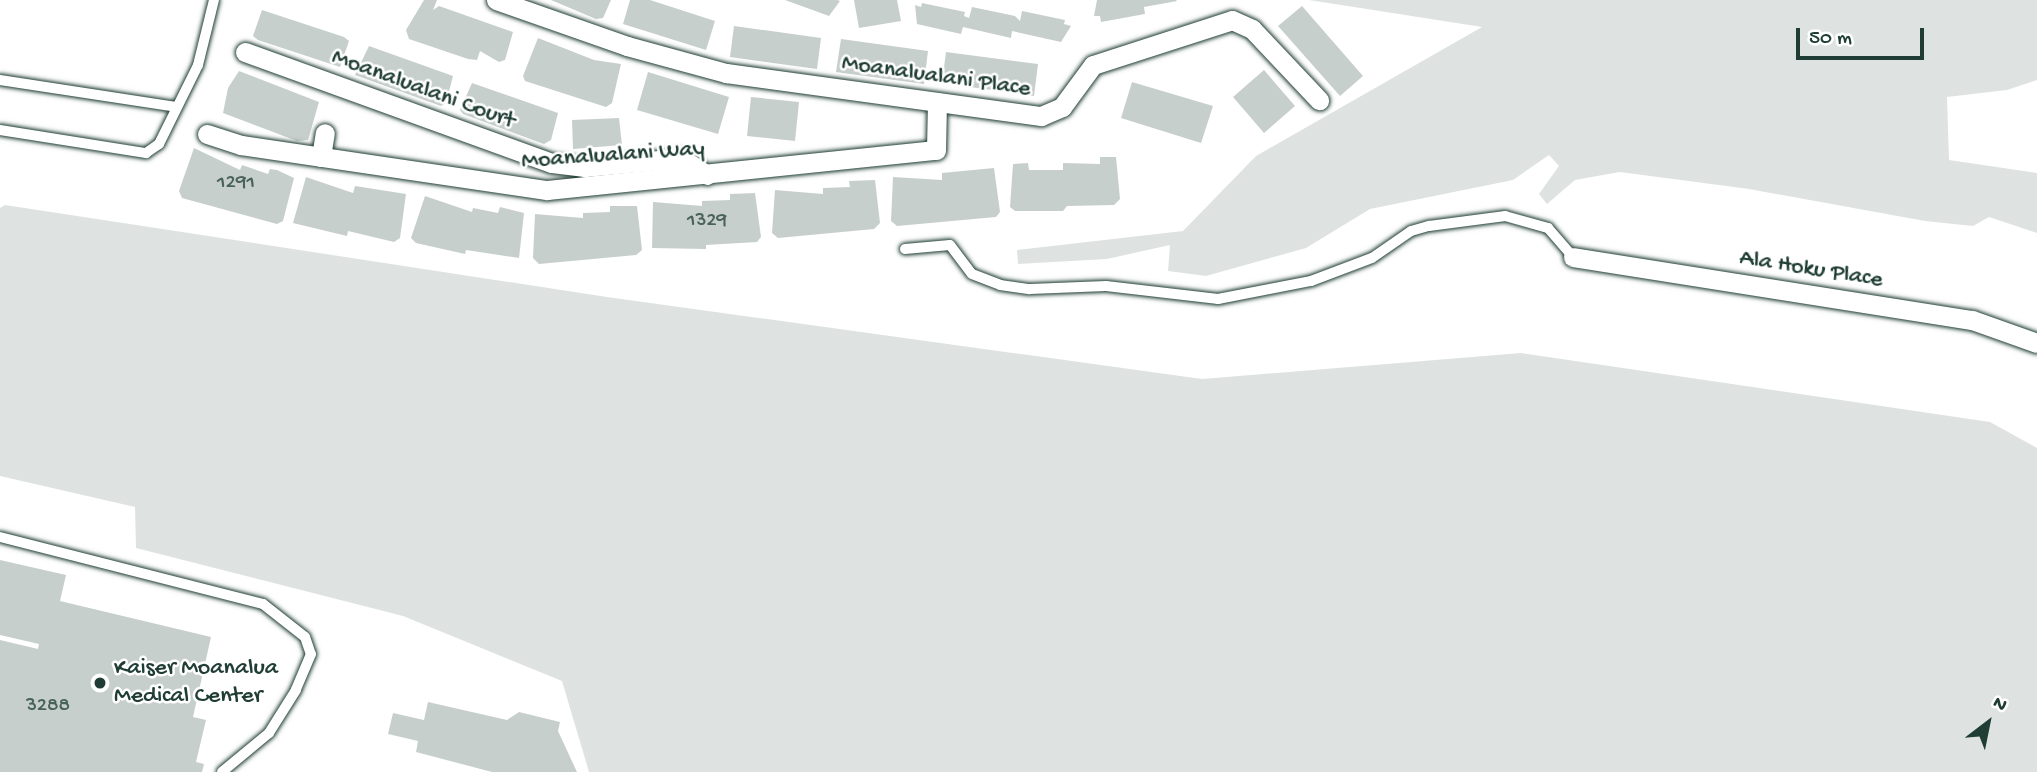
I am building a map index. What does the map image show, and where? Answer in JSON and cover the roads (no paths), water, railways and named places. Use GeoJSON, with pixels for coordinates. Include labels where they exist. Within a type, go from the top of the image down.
{"type":"FeatureCollection","features":[{"type":"Feature","properties":{"kind":"street","name":"Moanalualani Place"},"geometry":{"type":"LineString","coordinates":[[496,0],[535,17],[696,67],[1041,116],[1062,107],[1093,65],[1232,20],[1252,29],[1319,100]]}},
{"type":"Feature","properties":{"kind":"street","name":"Moanalualani Court"},"geometry":{"type":"LineString","coordinates":[[244,52],[552,163],[585,167],[681,158],[707,174]]}},
{"type":"Feature","properties":{"kind":"street","name":"Moanalualani Way"},"geometry":{"type":"LineString","coordinates":[[207,134],[241,145],[530,190],[936,150],[937,102]]}},
{"type":"Feature","properties":{"kind":"street"},"geometry":{"type":"LineString","coordinates":[[321,157],[325,133]]}},
{"type":"Feature","properties":{"kind":"street","name":"Ala Hoku Place"},"geometry":{"type":"LineString","coordinates":[[1573,257],[1972,320],[2037,343]]}},
{"type":"Feature","properties":{"kind":"lane"},"geometry":{"type":"LineString","coordinates":[[0,130],[146,153],[159,144],[198,65],[214,0]]}},
{"type":"Feature","properties":{"kind":"lane"},"geometry":{"type":"LineString","coordinates":[[0,80],[176,107]]}},
{"type":"Feature","properties":{"kind":"lane"},"geometry":{"type":"LineString","coordinates":[[905,249],[950,245],[972,274],[1000,285],[1043,290],[1056,285],[1106,286],[1218,299],[1311,281],[1372,258],[1411,231],[1429,226],[1506,216],[1548,229],[1573,257]]}},
{"type":"Feature","properties":{"kind":"lane"},"geometry":{"type":"LineString","coordinates":[[0,537],[263,604],[305,637],[311,654],[296,690],[269,733],[222,772]]}},
{"type":"Feature","properties":{"kind":"place","name":"Kaiser Moanalua Medical Center"},"geometry":{"type":"Point","coordinates":[100,683]}}]}
